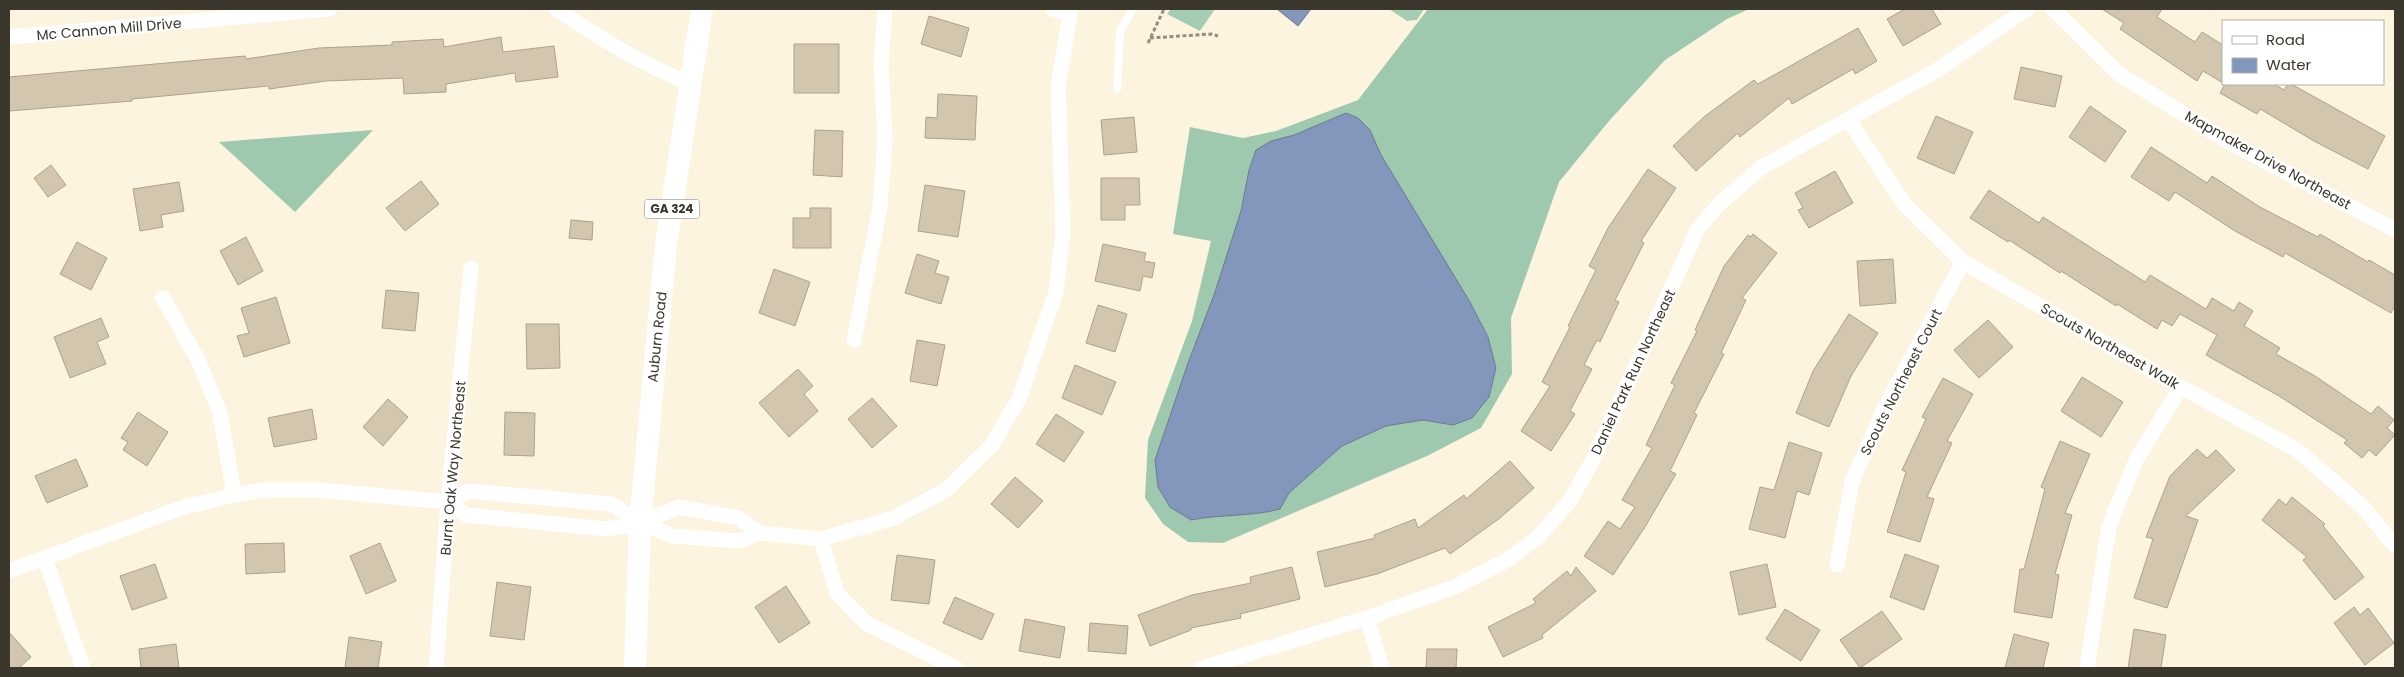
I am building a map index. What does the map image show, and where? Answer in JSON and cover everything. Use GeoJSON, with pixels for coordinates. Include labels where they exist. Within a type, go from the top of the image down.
{"type":"FeatureCollection","features":[{"type":"Feature","properties":{"kind":"main road","name":"Auburn Road"},"geometry":{"type":"LineString","coordinates":[[635,668],[640,523],[666,245],[702,9]]}},
{"type":"Feature","properties":{"kind":"street","name":"Mc Cannon Mill Drive"},"geometry":{"type":"LineString","coordinates":[[9,37],[227,14],[330,9]]}},
{"type":"Feature","properties":{"kind":"street"},"geometry":{"type":"LineString","coordinates":[[556,9],[615,49],[659,72],[692,84]]}},
{"type":"Feature","properties":{"kind":"street"},"geometry":{"type":"LineString","coordinates":[[854,340],[880,207],[885,138],[881,64],[885,9]]}},
{"type":"Feature","properties":{"kind":"street"},"geometry":{"type":"LineString","coordinates":[[448,502],[468,491],[612,504],[640,523],[673,536],[738,541],[760,533],[821,539],[894,518],[948,489],[991,446],[1019,399],[1056,292],[1063,233],[1058,86],[1070,11],[1053,9]]}},
{"type":"Feature","properties":{"kind":"street","name":"Daniel Park Run Northeast"},"geometry":{"type":"LineString","coordinates":[[1202,668],[1367,618],[1457,586],[1509,559],[1538,538],[1569,502],[1592,462],[1698,229],[1720,202],[1762,167],[1939,69],[2027,9]]}},
{"type":"Feature","properties":{"kind":"street","name":"Mapmaker Drive Northeast"},"geometry":{"type":"LineString","coordinates":[[2053,9],[2119,74],[2229,142],[2395,230]]}},
{"type":"Feature","properties":{"kind":"street","name":"Scouts Northeast Walk"},"geometry":{"type":"LineString","coordinates":[[1848,120],[1905,205],[1963,262],[2181,387],[2297,450],[2362,506],[2395,546]]}},
{"type":"Feature","properties":{"kind":"street","name":"Scouts Northeast Court"},"geometry":{"type":"LineString","coordinates":[[1837,565],[1852,482],[1884,409],[1963,262]]}},
{"type":"Feature","properties":{"kind":"street","name":"Burnt Oak Way Northeast"},"geometry":{"type":"LineString","coordinates":[[436,668],[448,502],[471,268]]}},
{"type":"Feature","properties":{"kind":"street"},"geometry":{"type":"LineString","coordinates":[[163,298],[200,362],[220,413],[234,495]]}},
{"type":"Feature","properties":{"kind":"street"},"geometry":{"type":"LineString","coordinates":[[2087,668],[2109,526],[2137,458],[2181,387]]}},
{"type":"Feature","properties":{"kind":"street"},"geometry":{"type":"LineString","coordinates":[[9,570],[181,508],[234,495],[265,490],[318,490],[448,502],[466,515],[607,529],[640,523],[679,507],[739,518],[760,533]]}},
{"type":"Feature","properties":{"kind":"street"},"geometry":{"type":"LineString","coordinates":[[821,539],[837,593],[866,623],[955,668]]}},
{"type":"Feature","properties":{"kind":"street"},"geometry":{"type":"LineString","coordinates":[[45,558],[83,668]]}},
{"type":"Feature","properties":{"kind":"street"},"geometry":{"type":"LineString","coordinates":[[1367,618],[1382,668]]}},
{"type":"Feature","properties":{"kind":"lane"},"geometry":{"type":"LineString","coordinates":[[1117,89],[1120,31],[1133,9]]}},
{"type":"Feature","properties":{"kind":"path"},"geometry":{"type":"LineString","coordinates":[[1148,43],[1164,9]]}},
{"type":"Feature","properties":{"kind":"path"},"geometry":{"type":"LineString","coordinates":[[1150,38],[1211,34],[1218,36]]}},
{"type":"Feature","properties":{"kind":"green space"},"geometry":{"type":"Polygon","coordinates":[[[1171,9],[1215,9],[1200,31],[1167,14],[1171,9]]]}},
{"type":"Feature","properties":{"kind":"green space"},"geometry":{"type":"Polygon","coordinates":[[[1389,9],[1424,9],[1417,20],[1407,21],[1389,9]]]}},
{"type":"Feature","properties":{"kind":"green space"},"geometry":{"type":"Polygon","coordinates":[[[1428,9],[1749,9],[1727,19],[1665,60],[1609,121],[1559,182],[1511,318],[1512,374],[1481,428],[1427,456],[1223,543],[1188,542],[1163,524],[1145,498],[1148,440],[1192,321],[1211,241],[1173,234],[1190,127],[1243,138],[1276,131],[1358,100],[1428,9]]]}},
{"type":"Feature","properties":{"kind":"green space"},"geometry":{"type":"Polygon","coordinates":[[[373,130],[295,212],[219,142],[373,130]]]}},
{"type":"Feature","properties":{"kind":"water"},"geometry":{"type":"Polygon","coordinates":[[[1277,9],[1311,9],[1298,26],[1277,9]]]}},
{"type":"Feature","properties":{"kind":"water"},"geometry":{"type":"Polygon","coordinates":[[[1346,113],[1358,118],[1370,130],[1381,155],[1470,302],[1488,337],[1496,368],[1489,397],[1472,418],[1453,425],[1423,420],[1386,426],[1342,446],[1289,493],[1280,509],[1269,512],[1191,520],[1170,507],[1158,487],[1155,460],[1188,363],[1214,295],[1241,211],[1249,170],[1256,150],[1271,141],[1294,135],[1346,113]]]}},
{"type":"Feature","properties":{"kind":"building"},"geometry":{"type":"Polygon","coordinates":[[[1905,9],[1932,9],[1941,24],[1903,46],[1887,19],[1905,9]]]}},
{"type":"Feature","properties":{"kind":"building"},"geometry":{"type":"Polygon","coordinates":[[[2102,9],[2162,9],[2157,17],[2195,42],[2202,32],[2222,44],[2222,82],[2203,71],[2197,81],[2120,29],[2124,23],[2102,9]]]}},
{"type":"Feature","properties":{"kind":"building"},"geometry":{"type":"Polygon","coordinates":[[[929,16],[969,28],[961,57],[921,44],[929,16]]]}},
{"type":"Feature","properties":{"kind":"building"},"geometry":{"type":"Polygon","coordinates":[[[1858,28],[1877,61],[1855,74],[1853,69],[1792,104],[1789,98],[1740,137],[1738,133],[1696,171],[1673,146],[1705,116],[1754,80],[1758,84],[1858,28]]]}},
{"type":"Feature","properties":{"kind":"building"},"geometry":{"type":"Polygon","coordinates":[[[501,37],[503,52],[554,46],[558,77],[516,82],[515,73],[446,84],[446,92],[404,94],[403,78],[326,81],[269,89],[269,86],[132,99],[132,101],[9,111],[9,77],[245,56],[246,59],[319,48],[392,45],[392,42],[443,39],[444,47],[501,37]]]}},
{"type":"Feature","properties":{"kind":"building"},"geometry":{"type":"Polygon","coordinates":[[[794,44],[839,44],[839,93],[794,93],[794,44]]]}},
{"type":"Feature","properties":{"kind":"building"},"geometry":{"type":"Polygon","coordinates":[[[2021,67],[2062,76],[2055,107],[2014,99],[2021,67]]]}},
{"type":"Feature","properties":{"kind":"building"},"geometry":{"type":"Polygon","coordinates":[[[2224,85],[2276,85],[2284,90],[2287,85],[2293,85],[2385,136],[2368,169],[2314,141],[2260,109],[2257,114],[2220,93],[2224,85]]]}},
{"type":"Feature","properties":{"kind":"building"},"geometry":{"type":"Polygon","coordinates":[[[938,94],[977,96],[975,140],[925,138],[926,117],[937,118],[938,94]]]}},
{"type":"Feature","properties":{"kind":"building"},"geometry":{"type":"Polygon","coordinates":[[[2090,106],[2126,131],[2105,162],[2069,137],[2090,106]]]}},
{"type":"Feature","properties":{"kind":"building"},"geometry":{"type":"Polygon","coordinates":[[[1936,116],[1973,132],[1954,174],[1917,158],[1936,116]]]}},
{"type":"Feature","properties":{"kind":"building"},"geometry":{"type":"Polygon","coordinates":[[[1134,117],[1137,152],[1104,155],[1101,120],[1134,117]]]}},
{"type":"Feature","properties":{"kind":"building"},"geometry":{"type":"Polygon","coordinates":[[[815,130],[843,131],[842,177],[813,175],[815,130]]]}},
{"type":"Feature","properties":{"kind":"building"},"geometry":{"type":"Polygon","coordinates":[[[2151,147],[2207,183],[2212,176],[2260,207],[2318,237],[2320,234],[2368,262],[2369,260],[2395,275],[2395,305],[2391,313],[2285,253],[2283,257],[2235,231],[2175,192],[2169,201],[2131,177],[2151,147]]]}},
{"type":"Feature","properties":{"kind":"building"},"geometry":{"type":"Polygon","coordinates":[[[51,165],[66,185],[48,197],[34,178],[51,165]]]}},
{"type":"Feature","properties":{"kind":"building"},"geometry":{"type":"Polygon","coordinates":[[[1648,169],[1676,188],[1641,241],[1644,243],[1615,300],[1619,302],[1600,342],[1597,340],[1584,365],[1592,369],[1570,411],[1575,414],[1551,451],[1521,431],[1550,386],[1542,382],[1596,270],[1589,266],[1608,228],[1648,169]]]}},
{"type":"Feature","properties":{"kind":"building"},"geometry":{"type":"Polygon","coordinates":[[[1835,171],[1853,203],[1809,228],[1798,210],[1803,208],[1795,193],[1835,171]]]}},
{"type":"Feature","properties":{"kind":"building"},"geometry":{"type":"Polygon","coordinates":[[[1101,178],[1139,178],[1140,205],[1125,205],[1125,220],[1101,220],[1101,178]]]}},
{"type":"Feature","properties":{"kind":"building"},"geometry":{"type":"Polygon","coordinates":[[[421,181],[439,204],[405,231],[386,208],[421,181]]]}},
{"type":"Feature","properties":{"kind":"building"},"geometry":{"type":"Polygon","coordinates":[[[179,182],[184,211],[161,215],[163,227],[140,231],[133,189],[179,182]]]}},
{"type":"Feature","properties":{"kind":"building"},"geometry":{"type":"Polygon","coordinates":[[[925,185],[965,191],[958,237],[918,231],[925,185]]]}},
{"type":"Feature","properties":{"kind":"building"},"geometry":{"type":"Polygon","coordinates":[[[1989,190],[2039,223],[2043,217],[2145,282],[2150,275],[2206,309],[2212,298],[2234,311],[2239,302],[2253,311],[2244,326],[2280,348],[2276,354],[2315,376],[2371,414],[2378,406],[2394,420],[2387,428],[2395,435],[2376,456],[2369,450],[2362,458],[2344,443],[2347,440],[2279,396],[2206,355],[2217,335],[2180,314],[2172,326],[2162,320],[2157,329],[1970,218],[1989,190]]]}},
{"type":"Feature","properties":{"kind":"building"},"geometry":{"type":"Polygon","coordinates":[[[810,208],[831,208],[831,248],[793,248],[793,218],[810,218],[810,208]]]}},
{"type":"Feature","properties":{"kind":"building"},"geometry":{"type":"Polygon","coordinates":[[[571,220],[593,222],[592,240],[569,238],[571,220]]]}},
{"type":"Feature","properties":{"kind":"building"},"geometry":{"type":"Polygon","coordinates":[[[1753,234],[1777,253],[1742,298],[1746,300],[1721,353],[1724,354],[1694,413],[1697,415],[1670,471],[1676,474],[1645,527],[1613,575],[1584,556],[1608,521],[1620,529],[1635,507],[1622,500],[1652,448],[1646,445],[1675,385],[1671,383],[1697,331],[1695,330],[1724,266],[1748,235],[1751,237],[1753,234]]]}},
{"type":"Feature","properties":{"kind":"building"},"geometry":{"type":"Polygon","coordinates":[[[246,237],[263,271],[238,285],[220,251],[246,237]]]}},
{"type":"Feature","properties":{"kind":"building"},"geometry":{"type":"Polygon","coordinates":[[[77,242],[107,258],[91,290],[60,274],[77,242]]]}},
{"type":"Feature","properties":{"kind":"building"},"geometry":{"type":"Polygon","coordinates":[[[1103,244],[1146,253],[1144,261],[1155,263],[1152,278],[1143,276],[1140,291],[1095,281],[1103,244]]]}},
{"type":"Feature","properties":{"kind":"building"},"geometry":{"type":"Polygon","coordinates":[[[917,254],[939,261],[935,273],[949,277],[941,304],[905,293],[917,254]]]}},
{"type":"Feature","properties":{"kind":"building"},"geometry":{"type":"Polygon","coordinates":[[[1893,259],[1896,303],[1860,306],[1857,261],[1893,259]]]}},
{"type":"Feature","properties":{"kind":"building"},"geometry":{"type":"Polygon","coordinates":[[[774,269],[810,282],[795,326],[759,313],[774,269]]]}},
{"type":"Feature","properties":{"kind":"building"},"geometry":{"type":"Polygon","coordinates":[[[386,290],[419,293],[415,331],[382,328],[386,290]]]}},
{"type":"Feature","properties":{"kind":"building"},"geometry":{"type":"Polygon","coordinates":[[[276,297],[290,343],[244,357],[237,336],[249,333],[241,308],[276,297]]]}},
{"type":"Feature","properties":{"kind":"building"},"geometry":{"type":"Polygon","coordinates":[[[1098,305],[1127,314],[1115,352],[1086,343],[1098,305]]]}},
{"type":"Feature","properties":{"kind":"building"},"geometry":{"type":"Polygon","coordinates":[[[1849,314],[1878,333],[1851,376],[1829,427],[1796,413],[1813,371],[1849,314]]]}},
{"type":"Feature","properties":{"kind":"building"},"geometry":{"type":"Polygon","coordinates":[[[101,318],[109,337],[97,342],[106,364],[70,378],[54,337],[101,318]]]}},
{"type":"Feature","properties":{"kind":"building"},"geometry":{"type":"Polygon","coordinates":[[[1988,320],[2013,347],[1979,378],[1954,350],[1988,320]]]}},
{"type":"Feature","properties":{"kind":"building"},"geometry":{"type":"Polygon","coordinates":[[[526,324],[559,324],[560,368],[527,369],[526,324]]]}},
{"type":"Feature","properties":{"kind":"building"},"geometry":{"type":"Polygon","coordinates":[[[917,340],[945,345],[937,386],[910,381],[917,340]]]}},
{"type":"Feature","properties":{"kind":"building"},"geometry":{"type":"Polygon","coordinates":[[[1075,365],[1116,382],[1102,415],[1062,398],[1075,365]]]}},
{"type":"Feature","properties":{"kind":"building"},"geometry":{"type":"Polygon","coordinates":[[[798,369],[813,386],[804,394],[818,411],[789,437],[759,403],[798,369]]]}},
{"type":"Feature","properties":{"kind":"building"},"geometry":{"type":"Polygon","coordinates":[[[2082,377],[2123,402],[2101,437],[2061,411],[2082,377]]]}},
{"type":"Feature","properties":{"kind":"building"},"geometry":{"type":"Polygon","coordinates":[[[1943,378],[1973,394],[1947,441],[1952,443],[1927,497],[1934,499],[1920,542],[1887,532],[1906,472],[1902,470],[1926,419],[1922,417],[1943,378]]]}},
{"type":"Feature","properties":{"kind":"building"},"geometry":{"type":"Polygon","coordinates":[[[872,398],[897,426],[872,448],[848,419],[872,398]]]}},
{"type":"Feature","properties":{"kind":"building"},"geometry":{"type":"Polygon","coordinates":[[[388,399],[408,417],[383,446],[363,427],[388,399]]]}},
{"type":"Feature","properties":{"kind":"building"},"geometry":{"type":"Polygon","coordinates":[[[312,409],[317,439],[274,447],[268,418],[312,409]]]}},
{"type":"Feature","properties":{"kind":"building"},"geometry":{"type":"Polygon","coordinates":[[[138,412],[168,432],[147,466],[123,450],[128,442],[121,438],[138,412]]]}},
{"type":"Feature","properties":{"kind":"building"},"geometry":{"type":"Polygon","coordinates":[[[505,412],[535,413],[534,456],[504,455],[505,412]]]}},
{"type":"Feature","properties":{"kind":"building"},"geometry":{"type":"Polygon","coordinates":[[[1056,414],[1084,432],[1064,462],[1036,444],[1056,414]]]}},
{"type":"Feature","properties":{"kind":"building"},"geometry":{"type":"Polygon","coordinates":[[[2060,441],[2090,454],[2065,513],[2072,515],[2055,574],[2059,575],[2052,618],[2014,612],[2020,569],[2024,569],[2045,489],[2041,487],[2060,441]]]}},
{"type":"Feature","properties":{"kind":"building"},"geometry":{"type":"Polygon","coordinates":[[[1789,442],[1822,453],[1809,495],[1797,491],[1785,538],[1749,529],[1760,487],[1774,490],[1789,442]]]}},
{"type":"Feature","properties":{"kind":"building"},"geometry":{"type":"Polygon","coordinates":[[[2197,449],[2207,458],[2216,450],[2235,470],[2186,516],[2198,520],[2167,608],[2134,598],[2153,539],[2146,537],[2170,476],[2197,449]]]}},
{"type":"Feature","properties":{"kind":"building"},"geometry":{"type":"Polygon","coordinates":[[[76,459],[88,486],[47,503],[35,476],[76,459]]]}},
{"type":"Feature","properties":{"kind":"building"},"geometry":{"type":"Polygon","coordinates":[[[1510,461],[1534,488],[1500,518],[1450,554],[1445,548],[1377,574],[1325,587],[1317,552],[1375,538],[1374,535],[1415,519],[1418,528],[1464,495],[1466,499],[1510,461]]]}},
{"type":"Feature","properties":{"kind":"building"},"geometry":{"type":"Polygon","coordinates":[[[1015,477],[1043,501],[1018,528],[991,504],[1015,477]]]}},
{"type":"Feature","properties":{"kind":"building"},"geometry":{"type":"Polygon","coordinates":[[[2292,497],[2325,524],[2323,526],[2364,577],[2335,600],[2303,560],[2307,557],[2262,520],[2279,499],[2286,505],[2292,497]]]}},
{"type":"Feature","properties":{"kind":"building"},"geometry":{"type":"Polygon","coordinates":[[[284,543],[285,572],[246,574],[245,544],[284,543]]]}},
{"type":"Feature","properties":{"kind":"building"},"geometry":{"type":"Polygon","coordinates":[[[380,543],[396,581],[366,594],[350,556],[380,543]]]}},
{"type":"Feature","properties":{"kind":"building"},"geometry":{"type":"Polygon","coordinates":[[[1905,554],[1939,566],[1924,610],[1890,597],[1905,554]]]}},
{"type":"Feature","properties":{"kind":"building"},"geometry":{"type":"Polygon","coordinates":[[[897,555],[935,560],[929,604],[891,600],[897,555]]]}},
{"type":"Feature","properties":{"kind":"building"},"geometry":{"type":"Polygon","coordinates":[[[155,564],[167,598],[132,610],[120,576],[155,564]]]}},
{"type":"Feature","properties":{"kind":"building"},"geometry":{"type":"Polygon","coordinates":[[[1767,564],[1776,607],[1739,615],[1730,572],[1767,564]]]}},
{"type":"Feature","properties":{"kind":"building"},"geometry":{"type":"Polygon","coordinates":[[[1292,567],[1300,599],[1240,614],[1241,618],[1191,628],[1191,630],[1150,646],[1138,615],[1192,595],[1251,583],[1250,577],[1292,567]]]}},
{"type":"Feature","properties":{"kind":"building"},"geometry":{"type":"Polygon","coordinates":[[[1576,567],[1596,591],[1542,635],[1543,638],[1503,657],[1488,627],[1536,603],[1533,599],[1567,571],[1571,576],[1576,567]]]}},
{"type":"Feature","properties":{"kind":"building"},"geometry":{"type":"Polygon","coordinates":[[[497,582],[531,587],[524,640],[490,636],[497,582]]]}},
{"type":"Feature","properties":{"kind":"building"},"geometry":{"type":"Polygon","coordinates":[[[786,586],[810,623],[779,643],[755,607],[786,586]]]}},
{"type":"Feature","properties":{"kind":"building"},"geometry":{"type":"Polygon","coordinates":[[[955,597],[994,614],[982,640],[943,623],[955,597]]]}},
{"type":"Feature","properties":{"kind":"building"},"geometry":{"type":"Polygon","coordinates":[[[2354,607],[2360,615],[2368,608],[2394,643],[2365,665],[2334,623],[2354,607]]]}},
{"type":"Feature","properties":{"kind":"building"},"geometry":{"type":"Polygon","coordinates":[[[1785,609],[1820,630],[1801,661],[1766,639],[1785,609]]]}},
{"type":"Feature","properties":{"kind":"building"},"geometry":{"type":"Polygon","coordinates":[[[1882,611],[1902,639],[1860,668],[1840,640],[1882,611]]]}},
{"type":"Feature","properties":{"kind":"building"},"geometry":{"type":"Polygon","coordinates":[[[1025,619],[1065,627],[1060,658],[1019,651],[1025,619]]]}},
{"type":"Feature","properties":{"kind":"building"},"geometry":{"type":"Polygon","coordinates":[[[1090,623],[1128,626],[1126,654],[1088,651],[1090,623]]]}},
{"type":"Feature","properties":{"kind":"building"},"geometry":{"type":"Polygon","coordinates":[[[2134,629],[2166,635],[2161,668],[2128,668],[2134,629]]]}},
{"type":"Feature","properties":{"kind":"building"},"geometry":{"type":"Polygon","coordinates":[[[9,632],[31,657],[19,668],[9,668],[9,632]]]}},
{"type":"Feature","properties":{"kind":"building"},"geometry":{"type":"Polygon","coordinates":[[[2014,634],[2049,643],[2043,668],[2005,668],[2014,634]]]}},
{"type":"Feature","properties":{"kind":"building"},"geometry":{"type":"Polygon","coordinates":[[[349,637],[382,642],[378,668],[345,668],[349,637]]]}},
{"type":"Feature","properties":{"kind":"building"},"geometry":{"type":"Polygon","coordinates":[[[176,644],[179,668],[141,668],[139,649],[176,644]]]}},
{"type":"Feature","properties":{"kind":"building"},"geometry":{"type":"Polygon","coordinates":[[[1427,649],[1457,649],[1456,668],[1426,668],[1427,649]]]}}]}
